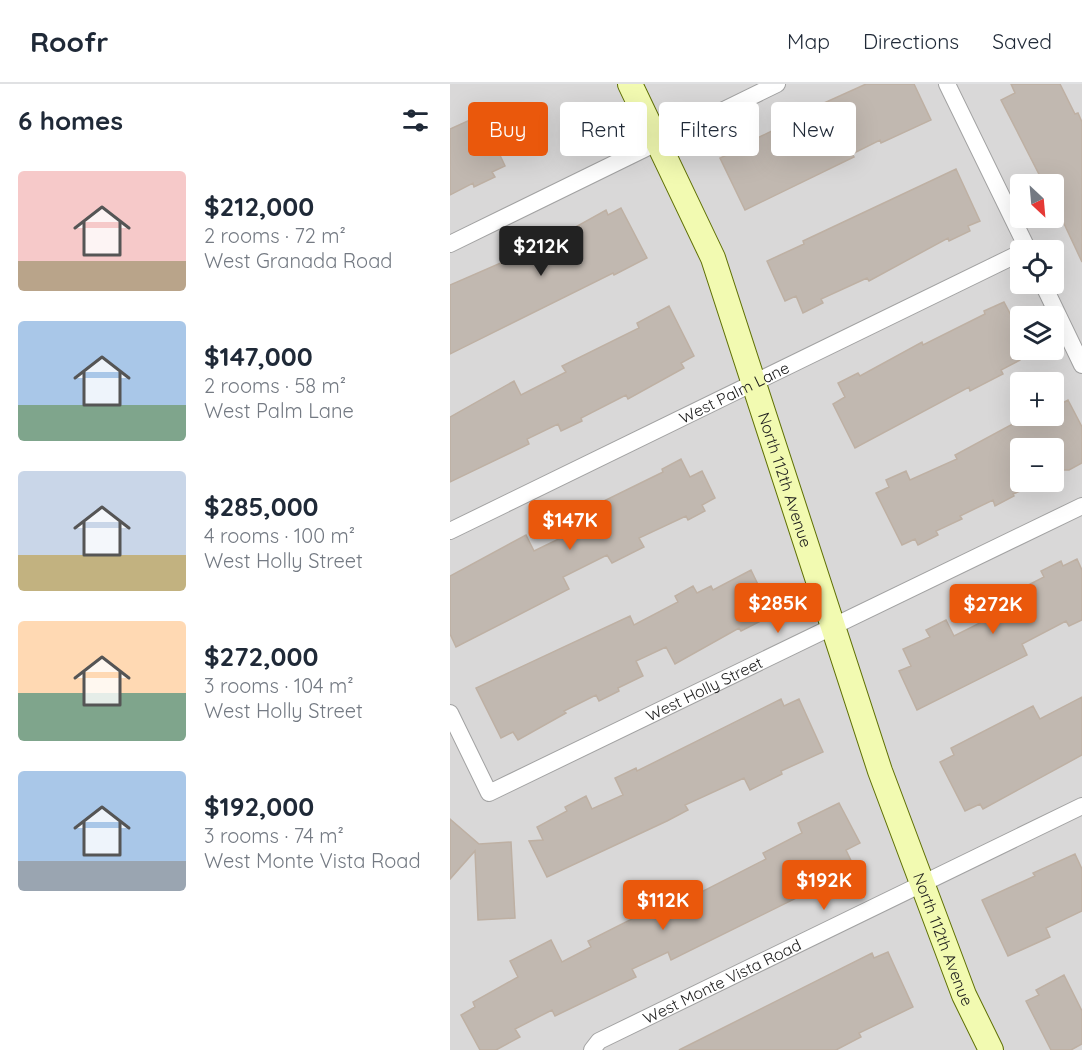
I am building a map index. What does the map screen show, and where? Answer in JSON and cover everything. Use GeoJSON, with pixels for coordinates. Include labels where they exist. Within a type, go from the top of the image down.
{"type":"FeatureCollection","features":[{"type":"Feature","properties":{"kind":"street","name":"North 112th Avenue"},"geometry":{"type":"LineString","coordinates":[[630,84],[712,258],[880,771],[964,995],[991,1050]]}},
{"type":"Feature","properties":{"kind":"street"},"geometry":{"type":"LineString","coordinates":[[450,244],[777,84]]}},
{"type":"Feature","properties":{"kind":"street"},"geometry":{"type":"LineString","coordinates":[[947,84],[1020,240]]}},
{"type":"Feature","properties":{"kind":"street","name":"West Palm Lane"},"geometry":{"type":"LineString","coordinates":[[450,531],[1010,258]]}},
{"type":"Feature","properties":{"kind":"street"},"geometry":{"type":"LineString","coordinates":[[1048,294],[1082,365]]}},
{"type":"Feature","properties":{"kind":"street","name":"West Holly Street"},"geometry":{"type":"LineString","coordinates":[[450,713],[489,793],[1082,506]]}},
{"type":"Feature","properties":{"kind":"street","name":"West Monte Vista Road"},"geometry":{"type":"LineString","coordinates":[[592,1050],[599,1041],[1082,806]]}},
{"type":"Feature","properties":{"kind":"shaded area"},"geometry":{"type":"Polygon","coordinates":[[[450,84],[1082,84],[1082,1050],[450,1050],[450,84]]]}},
{"type":"Feature","properties":{"kind":"building"},"geometry":{"type":"Polygon","coordinates":[[[866,84],[914,84],[931,120],[856,152],[856,102],[826,102],[866,84]]]}},
{"type":"Feature","properties":{"kind":"building"},"geometry":{"type":"Polygon","coordinates":[[[1011,84],[1060,84],[1075,114],[1078,113],[1082,122],[1082,262],[1064,224],[1064,174],[1039,174],[1001,100],[1015,93],[1011,84]]]}},
{"type":"Feature","properties":{"kind":"building"},"geometry":{"type":"Polygon","coordinates":[[[468,121],[468,156],[500,156],[505,166],[492,172],[495,177],[474,187],[473,183],[450,195],[450,129],[468,121]]]}},
{"type":"Feature","properties":{"kind":"building"},"geometry":{"type":"Polygon","coordinates":[[[771,131],[771,156],[854,157],[745,210],[720,158],[759,156],[759,137],[771,131]]]}},
{"type":"Feature","properties":{"kind":"building"},"geometry":{"type":"Polygon","coordinates":[[[956,169],[980,221],[968,226],[970,231],[949,241],[948,238],[869,281],[867,278],[821,299],[823,303],[803,313],[796,296],[785,301],[767,261],[804,244],[803,241],[956,169]]]}},
{"type":"Feature","properties":{"kind":"building"},"geometry":{"type":"Polygon","coordinates":[[[621,208],[647,258],[450,354],[450,285],[510,259],[508,257],[528,246],[531,252],[606,210],[608,215],[621,208]]]}},
{"type":"Feature","properties":{"kind":"building"},"geometry":{"type":"Polygon","coordinates":[[[1004,302],[1010,313],[1010,360],[1020,360],[1001,370],[1003,374],[970,391],[969,387],[855,448],[833,404],[845,397],[838,383],[858,373],[860,376],[922,342],[923,345],[985,314],[984,311],[1004,302]]]}},
{"type":"Feature","properties":{"kind":"building"},"geometry":{"type":"Polygon","coordinates":[[[669,306],[694,356],[681,363],[684,368],[628,399],[626,395],[581,418],[582,421],[561,431],[558,424],[527,439],[529,444],[450,482],[450,417],[514,381],[521,395],[566,372],[562,366],[639,328],[637,323],[669,306]]]}},
{"type":"Feature","properties":{"kind":"building"},"geometry":{"type":"Polygon","coordinates":[[[1068,400],[1082,427],[1082,463],[1069,470],[1064,470],[1064,438],[1010,438],[1010,492],[1018,492],[1013,494],[1014,496],[995,506],[993,500],[960,516],[962,519],[936,531],[938,535],[918,545],[915,539],[902,545],[876,493],[889,487],[886,480],[906,471],[910,480],[957,459],[955,455],[1010,426],[1064,426],[1064,402],[1068,400]]]}},
{"type":"Feature","properties":{"kind":"building"},"geometry":{"type":"Polygon","coordinates":[[[681,459],[690,477],[702,471],[715,498],[702,505],[705,511],[688,520],[686,516],[639,538],[644,547],[612,563],[607,555],[563,577],[569,589],[456,647],[450,634],[450,576],[526,535],[534,551],[565,536],[559,523],[663,472],[662,469],[681,459]]]}},
{"type":"Feature","properties":{"kind":"building"},"geometry":{"type":"Polygon","coordinates":[[[1077,559],[1082,570],[1082,620],[1069,626],[1066,621],[1022,644],[1027,655],[917,710],[899,671],[911,666],[903,649],[930,637],[926,630],[946,620],[954,636],[986,620],[977,602],[995,592],[999,600],[1044,577],[1041,571],[1061,561],[1063,566],[1077,559]]]}},
{"type":"Feature","properties":{"kind":"building"},"geometry":{"type":"Polygon","coordinates":[[[751,570],[764,597],[753,603],[761,621],[741,631],[739,628],[675,664],[666,647],[636,661],[643,676],[618,688],[619,691],[599,701],[596,695],[564,711],[566,713],[518,740],[513,732],[501,738],[476,688],[630,616],[634,625],[678,602],[675,596],[693,586],[697,593],[711,586],[713,590],[751,570]]]}},
{"type":"Feature","properties":{"kind":"building"},"geometry":{"type":"Polygon","coordinates":[[[1082,697],[1082,755],[983,809],[980,804],[965,811],[940,762],[954,755],[951,748],[1033,706],[1040,719],[1082,697]]]}},
{"type":"Feature","properties":{"kind":"building"},"geometry":{"type":"Polygon","coordinates":[[[781,699],[784,706],[799,699],[823,752],[781,771],[782,774],[750,790],[744,778],[685,805],[688,810],[667,821],[547,877],[529,841],[543,840],[537,827],[567,811],[565,807],[586,796],[592,809],[623,795],[615,778],[636,768],[637,771],[781,699]]]}},
{"type":"Feature","properties":{"kind":"building"},"geometry":{"type":"Polygon","coordinates":[[[839,803],[860,843],[846,850],[855,869],[671,960],[668,952],[632,969],[636,977],[555,1016],[552,1010],[515,1029],[520,1037],[496,1050],[480,1050],[461,1015],[475,1007],[473,1002],[518,977],[510,961],[551,940],[562,962],[591,947],[588,941],[634,918],[628,905],[670,886],[678,904],[766,859],[763,853],[802,833],[798,823],[839,803]]]}},
{"type":"Feature","properties":{"kind":"building"},"geometry":{"type":"Polygon","coordinates":[[[450,819],[479,844],[511,842],[515,918],[478,920],[475,851],[450,879],[450,819]]]}},
{"type":"Feature","properties":{"kind":"building"},"geometry":{"type":"Polygon","coordinates":[[[1075,854],[1082,869],[1082,911],[1046,928],[1050,937],[1008,956],[982,900],[1035,876],[1033,873],[1075,854]]]}},
{"type":"Feature","properties":{"kind":"building"},"geometry":{"type":"Polygon","coordinates":[[[888,952],[913,1007],[859,1033],[861,1037],[836,1050],[679,1050],[872,953],[874,958],[888,952]]]}},
{"type":"Feature","properties":{"kind":"building"},"geometry":{"type":"Polygon","coordinates":[[[1064,975],[1082,1011],[1082,1044],[1071,1050],[1051,1050],[1026,1001],[1039,995],[1036,990],[1064,975]]]}}]}
